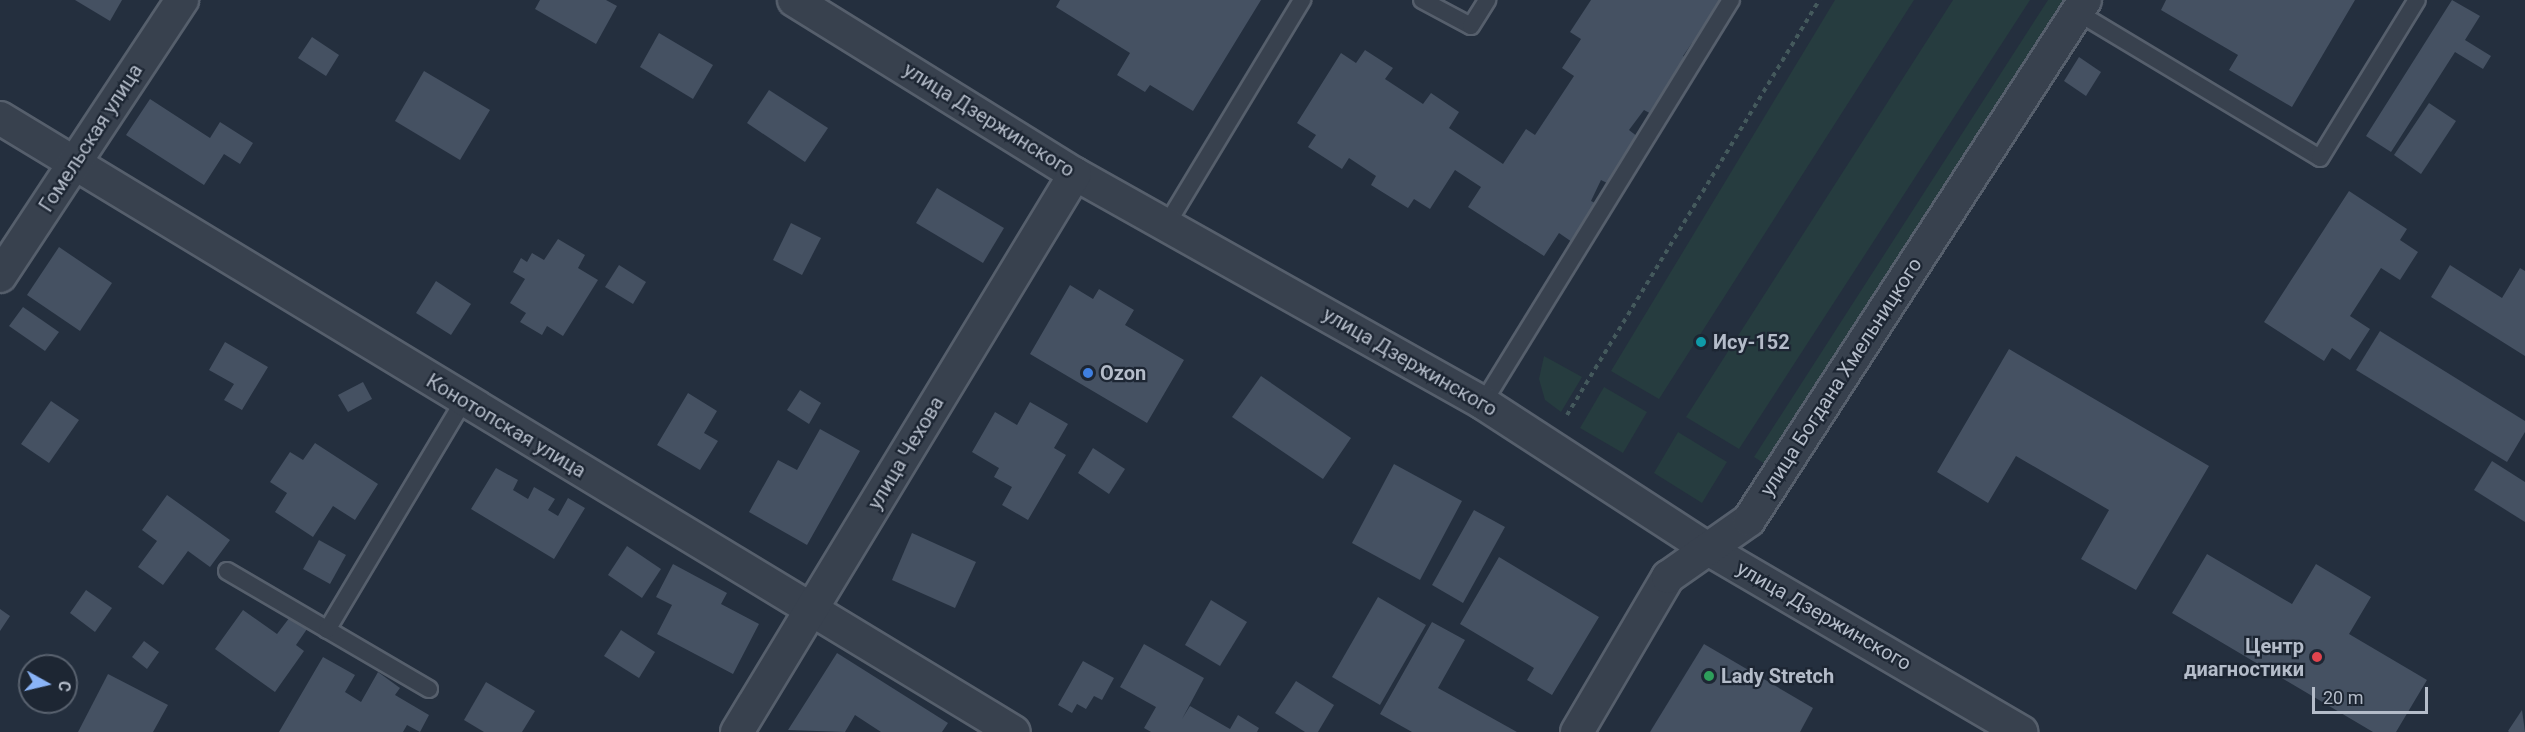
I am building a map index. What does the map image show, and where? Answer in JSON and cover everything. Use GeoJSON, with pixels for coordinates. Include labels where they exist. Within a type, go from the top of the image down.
{"type":"FeatureCollection","features":[{"type":"Feature","properties":{"kind":"street","name":"Гомельская улица"},"geometry":{"type":"LineString","coordinates":[[0,276],[182,0]]}},
{"type":"Feature","properties":{"kind":"street","name":"улица Дзержинского"},"geometry":{"type":"LineString","coordinates":[[794,0],[1076,174],[1483,403],[1708,549],[2021,732]]}},
{"type":"Feature","properties":{"kind":"street","name":"улица Богдана Хмельницкого"},"geometry":{"type":"LineString","coordinates":[[1577,732],[1668,577],[1749,520],[2081,6]]}},
{"type":"Feature","properties":{"kind":"street","name":"Конотопская улица"},"geometry":{"type":"LineString","coordinates":[[0,118],[810,611],[1014,732]]}},
{"type":"Feature","properties":{"kind":"street","name":"улица Чехова"},"geometry":{"type":"LineString","coordinates":[[737,732],[1076,174]]}},
{"type":"Feature","properties":{"kind":"lane"},"geometry":{"type":"LineString","coordinates":[[1167,224],[1302,0]]}},
{"type":"Feature","properties":{"kind":"lane"},"geometry":{"type":"LineString","coordinates":[[1422,0],[1471,27],[1487,0]]}},
{"type":"Feature","properties":{"kind":"lane"},"geometry":{"type":"LineString","coordinates":[[1483,403],[1731,0]]}},
{"type":"Feature","properties":{"kind":"lane"},"geometry":{"type":"LineString","coordinates":[[2081,6],[2320,158],[2417,0]]}},
{"type":"Feature","properties":{"kind":"lane"},"geometry":{"type":"LineString","coordinates":[[327,630],[464,400]]}},
{"type":"Feature","properties":{"kind":"lane"},"geometry":{"type":"LineString","coordinates":[[227,571],[429,689]]}},
{"type":"Feature","properties":{"kind":"path"},"geometry":{"type":"LineString","coordinates":[[1563,422],[1819,0]]}},
{"type":"Feature","properties":{"kind":"green space"},"geometry":{"type":"Polygon","coordinates":[[[1835,0],[1914,0],[1659,399],[1611,371],[1835,0]]]}},
{"type":"Feature","properties":{"kind":"green space"},"geometry":{"type":"Polygon","coordinates":[[[1953,0],[2030,0],[1739,449],[1686,417],[1953,0]]]}},
{"type":"Feature","properties":{"kind":"green space"},"geometry":{"type":"Polygon","coordinates":[[[2048,0],[2064,0],[1765,464],[1754,457],[2048,0]]]}},
{"type":"Feature","properties":{"kind":"green space"},"geometry":{"type":"Polygon","coordinates":[[[1544,356],[1582,377],[1561,412],[1545,400],[1539,379],[1544,356]]]}},
{"type":"Feature","properties":{"kind":"green space"},"geometry":{"type":"Polygon","coordinates":[[[1604,387],[1647,412],[1623,453],[1580,428],[1604,387]]]}},
{"type":"Feature","properties":{"kind":"green space"},"geometry":{"type":"Polygon","coordinates":[[[1678,432],[1727,462],[1702,503],[1654,473],[1678,432]]]}},
{"type":"Feature","properties":{"kind":"building"},"geometry":{"type":"Polygon","coordinates":[[[75,0],[122,0],[110,21],[75,0]]]}},
{"type":"Feature","properties":{"kind":"building"},"geometry":{"type":"Polygon","coordinates":[[[540,0],[606,0],[617,6],[596,44],[535,9],[540,0]]]}},
{"type":"Feature","properties":{"kind":"building"},"geometry":{"type":"Polygon","coordinates":[[[1060,0],[1261,0],[1193,111],[1150,85],[1145,92],[1117,75],[1130,53],[1056,7],[1060,0]]]}},
{"type":"Feature","properties":{"kind":"building"},"geometry":{"type":"Polygon","coordinates":[[[1591,0],[1731,0],[1701,50],[1692,43],[1683,56],[1691,62],[1655,116],[1644,110],[1629,130],[1638,137],[1611,185],[1601,180],[1591,201],[1597,204],[1572,242],[1559,233],[1544,256],[1468,207],[1481,187],[1455,170],[1430,209],[1414,199],[1408,208],[1371,185],[1376,176],[1349,158],[1342,169],[1308,147],[1316,135],[1297,123],[1341,53],[1356,63],[1365,50],[1393,68],[1385,79],[1423,104],[1431,93],[1459,112],[1449,128],[1503,164],[1526,129],[1535,135],[1574,76],[1562,68],[1581,39],[1570,32],[1591,0]]]}},
{"type":"Feature","properties":{"kind":"building"},"geometry":{"type":"Polygon","coordinates":[[[2166,0],[2355,0],[2292,107],[2229,70],[2238,55],[2161,10],[2166,0]]]}},
{"type":"Feature","properties":{"kind":"building"},"geometry":{"type":"Polygon","coordinates":[[[2452,0],[2480,16],[2465,40],[2491,56],[2483,69],[2455,52],[2391,152],[2366,136],[2452,0]]]}},
{"type":"Feature","properties":{"kind":"building"},"geometry":{"type":"Polygon","coordinates":[[[659,33],[713,65],[693,99],[640,67],[659,33]]]}},
{"type":"Feature","properties":{"kind":"building"},"geometry":{"type":"Polygon","coordinates":[[[312,37],[339,55],[326,76],[298,58],[312,37]]]}},
{"type":"Feature","properties":{"kind":"building"},"geometry":{"type":"Polygon","coordinates":[[[2079,57],[2101,72],[2086,96],[2064,81],[2079,57]]]}},
{"type":"Feature","properties":{"kind":"building"},"geometry":{"type":"Polygon","coordinates":[[[424,71],[490,110],[460,160],[395,121],[424,71]]]}},
{"type":"Feature","properties":{"kind":"building"},"geometry":{"type":"Polygon","coordinates":[[[769,90],[828,128],[805,162],[747,123],[769,90]]]}},
{"type":"Feature","properties":{"kind":"building"},"geometry":{"type":"Polygon","coordinates":[[[150,99],[210,138],[220,122],[253,143],[240,164],[224,154],[204,185],[126,135],[150,99]]]}},
{"type":"Feature","properties":{"kind":"building"},"geometry":{"type":"Polygon","coordinates":[[[2429,103],[2456,121],[2421,174],[2394,155],[2429,103]]]}},
{"type":"Feature","properties":{"kind":"building"},"geometry":{"type":"Polygon","coordinates":[[[937,188],[1004,228],[983,263],[916,223],[937,188]]]}},
{"type":"Feature","properties":{"kind":"building"},"geometry":{"type":"Polygon","coordinates":[[[2349,191],[2407,229],[2400,240],[2418,252],[2400,280],[2381,268],[2350,316],[2370,329],[2350,360],[2332,348],[2324,361],[2264,322],[2349,191]]]}},
{"type":"Feature","properties":{"kind":"building"},"geometry":{"type":"Polygon","coordinates":[[[791,223],[821,238],[802,275],[773,260],[791,223]]]}},
{"type":"Feature","properties":{"kind":"building"},"geometry":{"type":"Polygon","coordinates":[[[558,239],[585,255],[578,268],[598,280],[563,336],[547,326],[542,335],[520,322],[526,313],[510,303],[525,279],[513,272],[521,258],[527,262],[532,253],[544,260],[558,239]]]}},
{"type":"Feature","properties":{"kind":"building"},"geometry":{"type":"Polygon","coordinates":[[[59,247],[112,283],[80,331],[27,295],[59,247]]]}},
{"type":"Feature","properties":{"kind":"building"},"geometry":{"type":"Polygon","coordinates":[[[619,265],[646,282],[633,304],[605,287],[619,265]]]}},
{"type":"Feature","properties":{"kind":"building"},"geometry":{"type":"Polygon","coordinates":[[[2450,265],[2502,298],[2520,268],[2525,271],[2525,356],[2431,297],[2450,265]]]}},
{"type":"Feature","properties":{"kind":"building"},"geometry":{"type":"Polygon","coordinates":[[[436,281],[471,304],[451,335],[416,313],[436,281]]]}},
{"type":"Feature","properties":{"kind":"building"},"geometry":{"type":"Polygon","coordinates":[[[1070,285],[1093,299],[1099,289],[1134,310],[1125,325],[1184,360],[1147,423],[1030,354],[1070,285]]]}},
{"type":"Feature","properties":{"kind":"building"},"geometry":{"type":"Polygon","coordinates":[[[23,307],[59,332],[45,351],[9,326],[23,307]]]}},
{"type":"Feature","properties":{"kind":"building"},"geometry":{"type":"Polygon","coordinates":[[[2380,331],[2525,421],[2525,432],[2507,462],[2356,370],[2380,331]]]}},
{"type":"Feature","properties":{"kind":"building"},"geometry":{"type":"Polygon","coordinates":[[[225,342],[268,367],[242,410],[224,400],[234,384],[209,370],[225,342]]]}},
{"type":"Feature","properties":{"kind":"building"},"geometry":{"type":"Polygon","coordinates":[[[2009,349],[2209,466],[2136,590],[2081,559],[2109,510],[2016,456],[1988,503],[1937,472],[2009,349]]]}},
{"type":"Feature","properties":{"kind":"building"},"geometry":{"type":"Polygon","coordinates":[[[1261,376],[1351,438],[1323,479],[1232,417],[1261,376]]]}},
{"type":"Feature","properties":{"kind":"building"},"geometry":{"type":"Polygon","coordinates":[[[363,382],[372,399],[348,412],[338,395],[363,382]]]}},
{"type":"Feature","properties":{"kind":"building"},"geometry":{"type":"Polygon","coordinates":[[[800,390],[821,403],[809,424],[787,410],[800,390]]]}},
{"type":"Feature","properties":{"kind":"building"},"geometry":{"type":"Polygon","coordinates":[[[688,393],[717,411],[704,433],[718,441],[700,470],[657,445],[688,393]]]}},
{"type":"Feature","properties":{"kind":"building"},"geometry":{"type":"Polygon","coordinates":[[[51,401],[79,420],[49,463],[21,444],[51,401]]]}},
{"type":"Feature","properties":{"kind":"building"},"geometry":{"type":"Polygon","coordinates":[[[1030,402],[1068,424],[1054,448],[1066,455],[1028,520],[1002,505],[1012,487],[994,477],[999,468],[972,452],[995,412],[1017,425],[1030,402]]]}},
{"type":"Feature","properties":{"kind":"building"},"geometry":{"type":"Polygon","coordinates":[[[820,429],[860,451],[807,545],[749,512],[778,460],[797,470],[820,429]]]}},
{"type":"Feature","properties":{"kind":"building"},"geometry":{"type":"Polygon","coordinates":[[[315,443],[378,484],[355,520],[333,506],[313,537],[275,512],[287,493],[270,482],[290,452],[303,460],[315,443]]]}},
{"type":"Feature","properties":{"kind":"building"},"geometry":{"type":"Polygon","coordinates":[[[1093,448],[1125,469],[1109,494],[1078,473],[1093,448]]]}},
{"type":"Feature","properties":{"kind":"building"},"geometry":{"type":"Polygon","coordinates":[[[2492,461],[2525,482],[2525,522],[2474,490],[2492,461]]]}},
{"type":"Feature","properties":{"kind":"building"},"geometry":{"type":"Polygon","coordinates":[[[1394,464],[1462,501],[1420,580],[1352,543],[1394,464]]]}},
{"type":"Feature","properties":{"kind":"building"},"geometry":{"type":"Polygon","coordinates":[[[496,468],[518,480],[513,490],[528,499],[534,487],[555,499],[548,510],[558,516],[568,498],[585,508],[554,559],[471,509],[496,468]]]}},
{"type":"Feature","properties":{"kind":"building"},"geometry":{"type":"Polygon","coordinates":[[[167,495],[230,540],[210,567],[188,551],[163,585],[138,567],[157,541],[142,530],[167,495]]]}},
{"type":"Feature","properties":{"kind":"building"},"geometry":{"type":"Polygon","coordinates":[[[1474,510],[1505,527],[1463,603],[1432,585],[1474,510]]]}},
{"type":"Feature","properties":{"kind":"building"},"geometry":{"type":"Polygon","coordinates":[[[912,533],[976,562],[955,608],[892,580],[912,533]]]}},
{"type":"Feature","properties":{"kind":"building"},"geometry":{"type":"Polygon","coordinates":[[[319,540],[346,555],[330,584],[303,569],[319,540]]]}},
{"type":"Feature","properties":{"kind":"building"},"geometry":{"type":"Polygon","coordinates":[[[627,546],[661,569],[642,598],[608,575],[627,546]]]}},
{"type":"Feature","properties":{"kind":"building","name":"Центр диагностики"},"geometry":{"type":"Polygon","coordinates":[[[2207,554],[2292,604],[2316,564],[2371,597],[2349,634],[2427,680],[2396,732],[2373,732],[2172,613],[2207,554]]]}},
{"type":"Feature","properties":{"kind":"building"},"geometry":{"type":"Polygon","coordinates":[[[1499,557],[1599,617],[1552,695],[1527,680],[1534,668],[1460,624],[1499,557]]]}},
{"type":"Feature","properties":{"kind":"building"},"geometry":{"type":"Polygon","coordinates":[[[673,564],[727,593],[721,604],[759,624],[733,674],[657,634],[672,605],[656,597],[673,564]]]}},
{"type":"Feature","properties":{"kind":"building"},"geometry":{"type":"Polygon","coordinates":[[[86,590],[112,608],[95,632],[70,613],[86,590]]]}},
{"type":"Feature","properties":{"kind":"building"},"geometry":{"type":"Polygon","coordinates":[[[1378,597],[1426,625],[1380,705],[1332,677],[1378,597]]]}},
{"type":"Feature","properties":{"kind":"building"},"geometry":{"type":"Polygon","coordinates":[[[1211,600],[1247,622],[1220,666],[1185,645],[1211,600]]]}},
{"type":"Feature","properties":{"kind":"building"},"geometry":{"type":"Polygon","coordinates":[[[0,609],[10,616],[0,631],[0,609]]]}},
{"type":"Feature","properties":{"kind":"building"},"geometry":{"type":"Polygon","coordinates":[[[243,610],[277,634],[290,617],[307,629],[296,645],[304,651],[275,692],[215,649],[243,610]]]}},
{"type":"Feature","properties":{"kind":"building"},"geometry":{"type":"Polygon","coordinates":[[[1432,622],[1465,640],[1438,688],[1517,732],[1412,732],[1380,714],[1432,622]]]}},
{"type":"Feature","properties":{"kind":"building"},"geometry":{"type":"Polygon","coordinates":[[[621,630],[655,652],[639,678],[604,656],[621,630]]]}},
{"type":"Feature","properties":{"kind":"building"},"geometry":{"type":"Polygon","coordinates":[[[144,641],[159,652],[147,669],[132,657],[144,641]]]}},
{"type":"Feature","properties":{"kind":"building"},"geometry":{"type":"Polygon","coordinates":[[[1144,644],[1204,678],[1182,719],[1190,706],[1230,729],[1238,715],[1259,728],[1257,732],[1151,732],[1144,728],[1156,707],[1120,687],[1144,644]]]}},
{"type":"Feature","properties":{"kind":"building"},"geometry":{"type":"Polygon","coordinates":[[[1704,644],[1813,708],[1800,732],[1650,732],[1704,644]]]}},
{"type":"Feature","properties":{"kind":"building"},"geometry":{"type":"Polygon","coordinates":[[[837,653],[948,723],[942,732],[881,732],[855,715],[845,732],[788,730],[837,653]]]}},
{"type":"Feature","properties":{"kind":"building"},"geometry":{"type":"Polygon","coordinates":[[[323,657],[355,675],[345,692],[361,702],[378,672],[400,688],[395,695],[429,715],[420,732],[407,725],[403,732],[279,732],[323,657]]]}},
{"type":"Feature","properties":{"kind":"building"},"geometry":{"type":"Polygon","coordinates":[[[1083,661],[1114,678],[1102,700],[1094,696],[1086,709],[1077,704],[1072,713],[1058,705],[1083,661]]]}},
{"type":"Feature","properties":{"kind":"building"},"geometry":{"type":"Polygon","coordinates":[[[108,674],[168,705],[153,732],[78,732],[108,674]]]}},
{"type":"Feature","properties":{"kind":"building"},"geometry":{"type":"Polygon","coordinates":[[[1296,681],[1334,705],[1318,732],[1305,732],[1275,713],[1296,681]]]}},
{"type":"Feature","properties":{"kind":"building"},"geometry":{"type":"Polygon","coordinates":[[[486,682],[535,711],[522,732],[484,732],[464,720],[486,682]]]}},
{"type":"Feature","properties":{"kind":"building"},"geometry":{"type":"Polygon","coordinates":[[[2522,710],[2525,732],[2509,732],[2508,731],[2522,710]]]}},
{"type":"Feature","properties":{"kind":"place","name":"Ису-152"},"geometry":{"type":"Point","coordinates":[1701,342]}},
{"type":"Feature","properties":{"kind":"place","name":"Ozon"},"geometry":{"type":"Point","coordinates":[1088,373]}},
{"type":"Feature","properties":{"kind":"place","name":"Центр диагностики"},"geometry":{"type":"Point","coordinates":[2317,657]}},
{"type":"Feature","properties":{"kind":"place","name":"Lady Stretch"},"geometry":{"type":"Point","coordinates":[1709,676]}}]}
